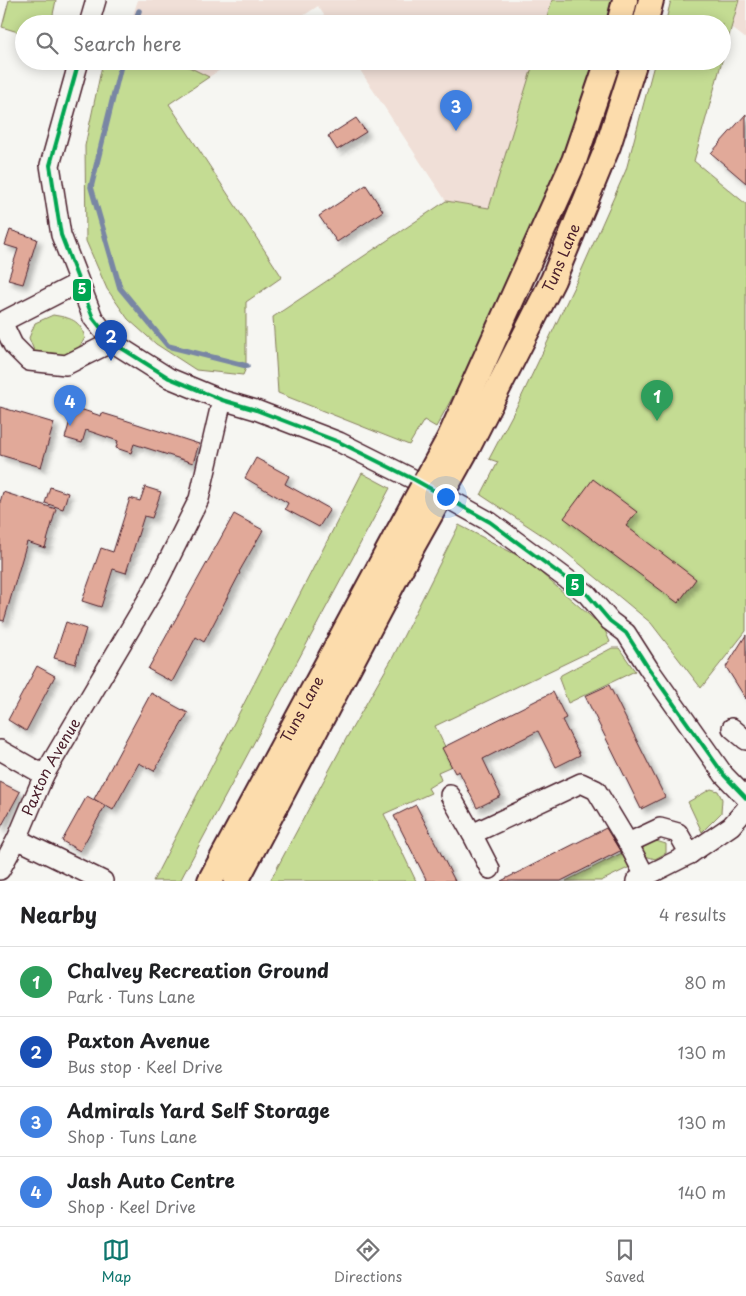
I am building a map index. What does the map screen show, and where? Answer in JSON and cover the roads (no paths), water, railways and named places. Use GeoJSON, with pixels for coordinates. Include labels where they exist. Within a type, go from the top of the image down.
{"type":"FeatureCollection","features":[{"type":"Feature","properties":{"kind":"main road"},"geometry":{"type":"LineString","coordinates":[[621,15],[625,0]]}},
{"type":"Feature","properties":{"kind":"main road"},"geometry":{"type":"LineString","coordinates":[[647,15],[651,0]]}},
{"type":"Feature","properties":{"kind":"main road","name":"Tuns Lane"},"geometry":{"type":"LineString","coordinates":[[459,442],[574,161],[605,70]]}},
{"type":"Feature","properties":{"kind":"main road","name":"Tuns Lane"},"geometry":{"type":"LineString","coordinates":[[459,442],[553,280],[608,146],[632,70]]}},
{"type":"Feature","properties":{"kind":"main road"},"geometry":{"type":"LineString","coordinates":[[403,544],[459,442]]}},
{"type":"Feature","properties":{"kind":"main road","name":"Tuns Lane"},"geometry":{"type":"LineString","coordinates":[[210,881],[403,544]]}},
{"type":"Feature","properties":{"kind":"main road","name":"Tuns Lane"},"geometry":{"type":"LineString","coordinates":[[236,881],[403,544]]}},
{"type":"Feature","properties":{"kind":"street"},"geometry":{"type":"LineString","coordinates":[[92,15],[96,0]]}},
{"type":"Feature","properties":{"kind":"street"},"geometry":{"type":"LineString","coordinates":[[76,70],[50,165],[61,235],[93,318],[112,342],[169,378],[222,400],[256,410],[339,442],[415,480],[490,522],[587,594],[610,621],[626,634],[724,776],[746,798]]}},
{"type":"Feature","properties":{"kind":"street"},"geometry":{"type":"LineString","coordinates":[[78,283],[1,322],[13,345],[29,361],[66,365],[112,342]]}},
{"type":"Feature","properties":{"kind":"street","name":"Paxton Avenue"},"geometry":{"type":"LineString","coordinates":[[0,870],[17,839],[44,775],[156,585],[199,499],[222,400]]}},
{"type":"Feature","properties":{"kind":"street"},"geometry":{"type":"LineString","coordinates":[[0,750],[44,775]]}},
{"type":"Feature","properties":{"kind":"street"},"geometry":{"type":"LineString","coordinates":[[472,834],[581,784],[596,790],[628,844],[641,878],[690,854],[731,826],[746,810]]}},
{"type":"Feature","properties":{"kind":"street"},"geometry":{"type":"LineString","coordinates":[[450,795],[490,869]]}},
{"type":"Feature","properties":{"kind":"street"},"geometry":{"type":"LineString","coordinates":[[628,844],[660,828],[678,833],[690,854]]}},
{"type":"Feature","properties":{"kind":"street"},"geometry":{"type":"LineString","coordinates":[[17,839],[103,881]]}},
{"type":"Feature","properties":{"kind":"waterway"},"geometry":{"type":"LineString","coordinates":[[137,15],[139,11]]}},
{"type":"Feature","properties":{"kind":"waterway"},"geometry":{"type":"LineString","coordinates":[[120,70],[91,187],[120,288],[168,346],[247,366]]}},
{"type":"Feature","properties":{"kind":"place","name":"Admirals Yard Self Storage"},"geometry":{"type":"Point","coordinates":[456,131]}},
{"type":"Feature","properties":{"kind":"place","name":"Paxton Avenue"},"geometry":{"type":"Point","coordinates":[111,361]}},
{"type":"Feature","properties":{"kind":"place","name":"Chalvey Recreation Ground"},"geometry":{"type":"Point","coordinates":[657,421]}},
{"type":"Feature","properties":{"kind":"place","name":"Jash Auto Centre"},"geometry":{"type":"Point","coordinates":[70,426]}}]}
